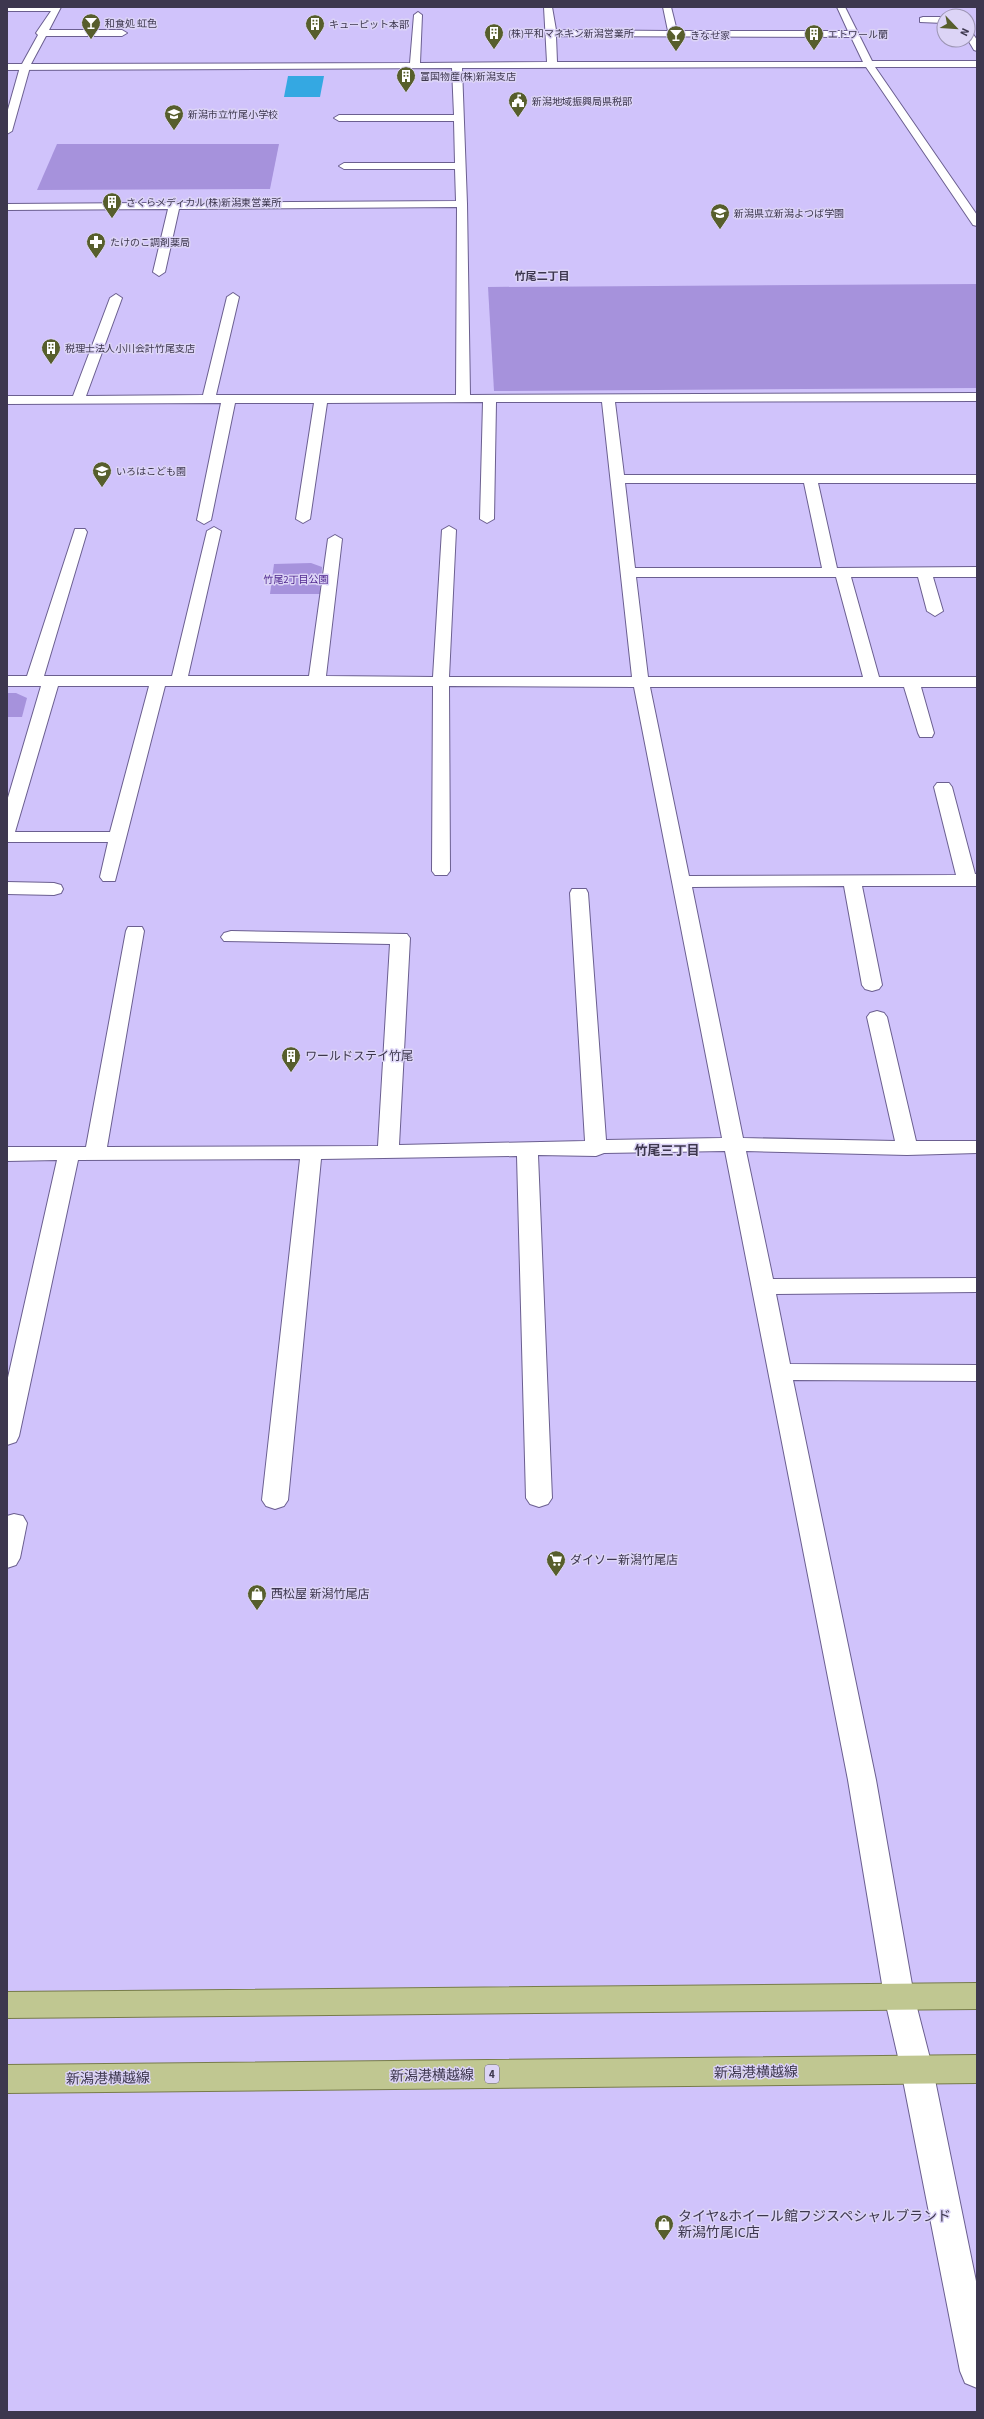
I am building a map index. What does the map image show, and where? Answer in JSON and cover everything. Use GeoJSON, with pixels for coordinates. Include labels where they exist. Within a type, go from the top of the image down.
{"type":"FeatureCollection","features":[{"type":"Feature","properties":{"kind":"main road"},"geometry":{"type":"LineString","coordinates":[[7,2005],[977,1996]]}},
{"type":"Feature","properties":{"kind":"main road","name":"新潟港横越線"},"geometry":{"type":"LineString","coordinates":[[7,2079],[977,2070]]}},
{"type":"Feature","properties":{"kind":"street"},"geometry":{"type":"LineString","coordinates":[[7,8],[57,7]]}},
{"type":"Feature","properties":{"kind":"street"},"geometry":{"type":"LineString","coordinates":[[7,131],[26,66],[41,33],[57,7]]}},
{"type":"Feature","properties":{"kind":"street"},"geometry":{"type":"LineString","coordinates":[[548,7],[552,66]]}},
{"type":"Feature","properties":{"kind":"street"},"geometry":{"type":"LineString","coordinates":[[667,7],[673,33]]}},
{"type":"Feature","properties":{"kind":"street"},"geometry":{"type":"LineString","coordinates":[[841,7],[869,65],[977,224]]}},
{"type":"Feature","properties":{"kind":"street"},"geometry":{"type":"LineString","coordinates":[[415,65],[418,16]]}},
{"type":"Feature","properties":{"kind":"street"},"geometry":{"type":"LineString","coordinates":[[49,20],[64,21]]}},
{"type":"Feature","properties":{"kind":"street"},"geometry":{"type":"LineString","coordinates":[[924,20],[936,20]]}},
{"type":"Feature","properties":{"kind":"street"},"geometry":{"type":"LineString","coordinates":[[41,33],[122,33]]}},
{"type":"Feature","properties":{"kind":"street"},"geometry":{"type":"LineString","coordinates":[[550,33],[853,34]]}},
{"type":"Feature","properties":{"kind":"street"},"geometry":{"type":"LineString","coordinates":[[7,67],[977,64]]}},
{"type":"Feature","properties":{"kind":"street"},"geometry":{"type":"LineString","coordinates":[[457,65],[459,118],[455,130],[460,166],[462,204],[463,398]]}},
{"type":"Feature","properties":{"kind":"street"},"geometry":{"type":"LineString","coordinates":[[339,118],[459,118]]}},
{"type":"Feature","properties":{"kind":"street"},"geometry":{"type":"LineString","coordinates":[[344,166],[460,166]]}},
{"type":"Feature","properties":{"kind":"street"},"geometry":{"type":"LineString","coordinates":[[964,203],[977,203]]}},
{"type":"Feature","properties":{"kind":"street"},"geometry":{"type":"LineString","coordinates":[[7,207],[462,204]]}},
{"type":"Feature","properties":{"kind":"street"},"geometry":{"type":"LineString","coordinates":[[159,272],[174,206]]}},
{"type":"Feature","properties":{"kind":"street"},"geometry":{"type":"LineString","coordinates":[[209,399],[233,296]]}},
{"type":"Feature","properties":{"kind":"street"},"geometry":{"type":"LineString","coordinates":[[78,400],[116,298]]}},
{"type":"Feature","properties":{"kind":"street"},"geometry":{"type":"LineString","coordinates":[[7,400],[977,396]]}},
{"type":"Feature","properties":{"kind":"street"},"geometry":{"type":"LineString","coordinates":[[179,681],[209,525],[229,398]]}},
{"type":"Feature","properties":{"kind":"street"},"geometry":{"type":"LineString","coordinates":[[487,519],[490,398]]}},
{"type":"Feature","properties":{"kind":"street"},"geometry":{"type":"LineString","coordinates":[[608,398],[619,480],[641,682],[733,1144],[764,1287],[862,1780],[899,1996],[917,2070],[977,2372]]}},
{"type":"Feature","properties":{"kind":"street"},"geometry":{"type":"LineString","coordinates":[[303,520],[321,399]]}},
{"type":"Feature","properties":{"kind":"street"},"geometry":{"type":"LineString","coordinates":[[619,480],[977,479]]}},
{"type":"Feature","properties":{"kind":"street"},"geometry":{"type":"LineString","coordinates":[[810,480],[837,574],[872,681]]}},
{"type":"Feature","properties":{"kind":"street"},"geometry":{"type":"LineString","coordinates":[[441,871],[441,681],[449,530]]}},
{"type":"Feature","properties":{"kind":"street"},"geometry":{"type":"LineString","coordinates":[[34,681],[80,532]]}},
{"type":"Feature","properties":{"kind":"street"},"geometry":{"type":"LineString","coordinates":[[317,681],[335,539]]}},
{"type":"Feature","properties":{"kind":"street"},"geometry":{"type":"LineString","coordinates":[[629,573],[837,574],[977,572]]}},
{"type":"Feature","properties":{"kind":"street"},"geometry":{"type":"LineString","coordinates":[[924,573],[935,611]]}},
{"type":"Feature","properties":{"kind":"street"},"geometry":{"type":"LineString","coordinates":[[7,681],[977,682]]}},
{"type":"Feature","properties":{"kind":"street"},"geometry":{"type":"LineString","coordinates":[[7,832],[51,681]]}},
{"type":"Feature","properties":{"kind":"street"},"geometry":{"type":"LineString","coordinates":[[109,877],[158,681]]}},
{"type":"Feature","properties":{"kind":"street"},"geometry":{"type":"LineString","coordinates":[[911,682],[926,733]]}},
{"type":"Feature","properties":{"kind":"street"},"geometry":{"type":"LineString","coordinates":[[682,882],[972,880],[944,787]]}},
{"type":"Feature","properties":{"kind":"street"},"geometry":{"type":"LineString","coordinates":[[7,838],[118,837]]}},
{"type":"Feature","properties":{"kind":"street"},"geometry":{"type":"LineString","coordinates":[[852,880],[872,985]]}},
{"type":"Feature","properties":{"kind":"street"},"geometry":{"type":"LineString","coordinates":[[7,888],[54,889]]}},
{"type":"Feature","properties":{"kind":"street"},"geometry":{"type":"LineString","coordinates":[[579,893],[596,1148]]}},
{"type":"Feature","properties":{"kind":"street"},"geometry":{"type":"LineString","coordinates":[[95,1154],[135,931]]}},
{"type":"Feature","properties":{"kind":"street"},"geometry":{"type":"LineString","coordinates":[[231,937],[400,938],[388,1152]]}},
{"type":"Feature","properties":{"kind":"street"},"geometry":{"type":"LineString","coordinates":[[877,1017],[907,1148]]}},
{"type":"Feature","properties":{"kind":"street"},"geometry":{"type":"LineString","coordinates":[[7,1154],[388,1152],[733,1144],[907,1148],[977,1147]]}},
{"type":"Feature","properties":{"kind":"street"},"geometry":{"type":"LineString","coordinates":[[527,1149],[539,1498]]}},
{"type":"Feature","properties":{"kind":"street"},"geometry":{"type":"LineString","coordinates":[[275,1500],[311,1152]]}},
{"type":"Feature","properties":{"kind":"street"},"geometry":{"type":"LineString","coordinates":[[7,1436],[69,1154]]}},
{"type":"Feature","properties":{"kind":"street"},"geometry":{"type":"LineString","coordinates":[[764,1287],[977,1284]]}},
{"type":"Feature","properties":{"kind":"street"},"geometry":{"type":"LineString","coordinates":[[780,1372],[977,1373]]}},
{"type":"Feature","properties":{"kind":"street"},"geometry":{"type":"LineString","coordinates":[[7,1558],[14,1523]]}},
{"type":"Feature","properties":{"kind":"green space"},"geometry":{"type":"Polygon","coordinates":[[[57,144],[279,144],[270,189],[37,190],[57,144]]]}},
{"type":"Feature","properties":{"kind":"green space"},"geometry":{"type":"Polygon","coordinates":[[[977,284],[977,388],[494,391],[488,287],[977,284]]]}},
{"type":"Feature","properties":{"kind":"green space","name":"竹尾2丁目公園"},"geometry":{"type":"Polygon","coordinates":[[[311,563],[322,567],[320,594],[270,594],[274,564],[311,563]]]}},
{"type":"Feature","properties":{"kind":"green space"},"geometry":{"type":"Polygon","coordinates":[[[7,693],[16,693],[27,698],[22,717],[7,717],[7,693]]]}},
{"type":"Feature","properties":{"kind":"water"},"geometry":{"type":"Polygon","coordinates":[[[288,76],[324,76],[320,97],[284,97],[288,76]]]}},
{"type":"Feature","properties":{"kind":"place","name":"和食処 虹色"},"geometry":{"type":"Point","coordinates":[91,40]}},
{"type":"Feature","properties":{"kind":"place","name":"キューピット本部"},"geometry":{"type":"Point","coordinates":[315,41]}},
{"type":"Feature","properties":{"kind":"place","name":"(株)平和マネキン新潟営業所"},"geometry":{"type":"Point","coordinates":[494,50]}},
{"type":"Feature","properties":{"kind":"place","name":"エトワール蘭"},"geometry":{"type":"Point","coordinates":[814,51]}},
{"type":"Feature","properties":{"kind":"place","name":"きなせ家"},"geometry":{"type":"Point","coordinates":[676,52]}},
{"type":"Feature","properties":{"kind":"place","name":"富国物産(株)新潟支店"},"geometry":{"type":"Point","coordinates":[406,93]}},
{"type":"Feature","properties":{"kind":"place","name":"新潟地域振興局県税部"},"geometry":{"type":"Point","coordinates":[518,118]}},
{"type":"Feature","properties":{"kind":"place","name":"新潟市立竹尾小学校"},"geometry":{"type":"Point","coordinates":[174,131]}},
{"type":"Feature","properties":{"kind":"place","name":"さくらメディカル(株)新潟東営業所"},"geometry":{"type":"Point","coordinates":[112,219]}},
{"type":"Feature","properties":{"kind":"place","name":"新潟県立新潟よつば学園"},"geometry":{"type":"Point","coordinates":[720,230]}},
{"type":"Feature","properties":{"kind":"place","name":"たけのこ調剤薬局"},"geometry":{"type":"Point","coordinates":[96,259]}},
{"type":"Feature","properties":{"kind":"place","name":"税理士法人小川会計竹尾支店"},"geometry":{"type":"Point","coordinates":[51,365]}},
{"type":"Feature","properties":{"kind":"place","name":"いろはこども園"},"geometry":{"type":"Point","coordinates":[102,488]}},
{"type":"Feature","properties":{"kind":"place","name":"ワールドステイ竹尾"},"geometry":{"type":"Point","coordinates":[291,1073]}},
{"type":"Feature","properties":{"kind":"place","name":"ダイソー新潟竹尾店"},"geometry":{"type":"Point","coordinates":[556,1577]}},
{"type":"Feature","properties":{"kind":"place","name":"西松屋 新潟竹尾店"},"geometry":{"type":"Point","coordinates":[257,1611]}},
{"type":"Feature","properties":{"kind":"place","name":"タイヤ&ホイール館フジスペシャルブランド 新潟竹尾IC店"},"geometry":{"type":"Point","coordinates":[664,2241]}},
{"type":"Feature","properties":{"kind":"district","name":"竹尾二丁目"},"geometry":{"type":"Point","coordinates":[542,276]}},
{"type":"Feature","properties":{"kind":"district","name":"竹尾三丁目"},"geometry":{"type":"Point","coordinates":[667,1150]}}]}
